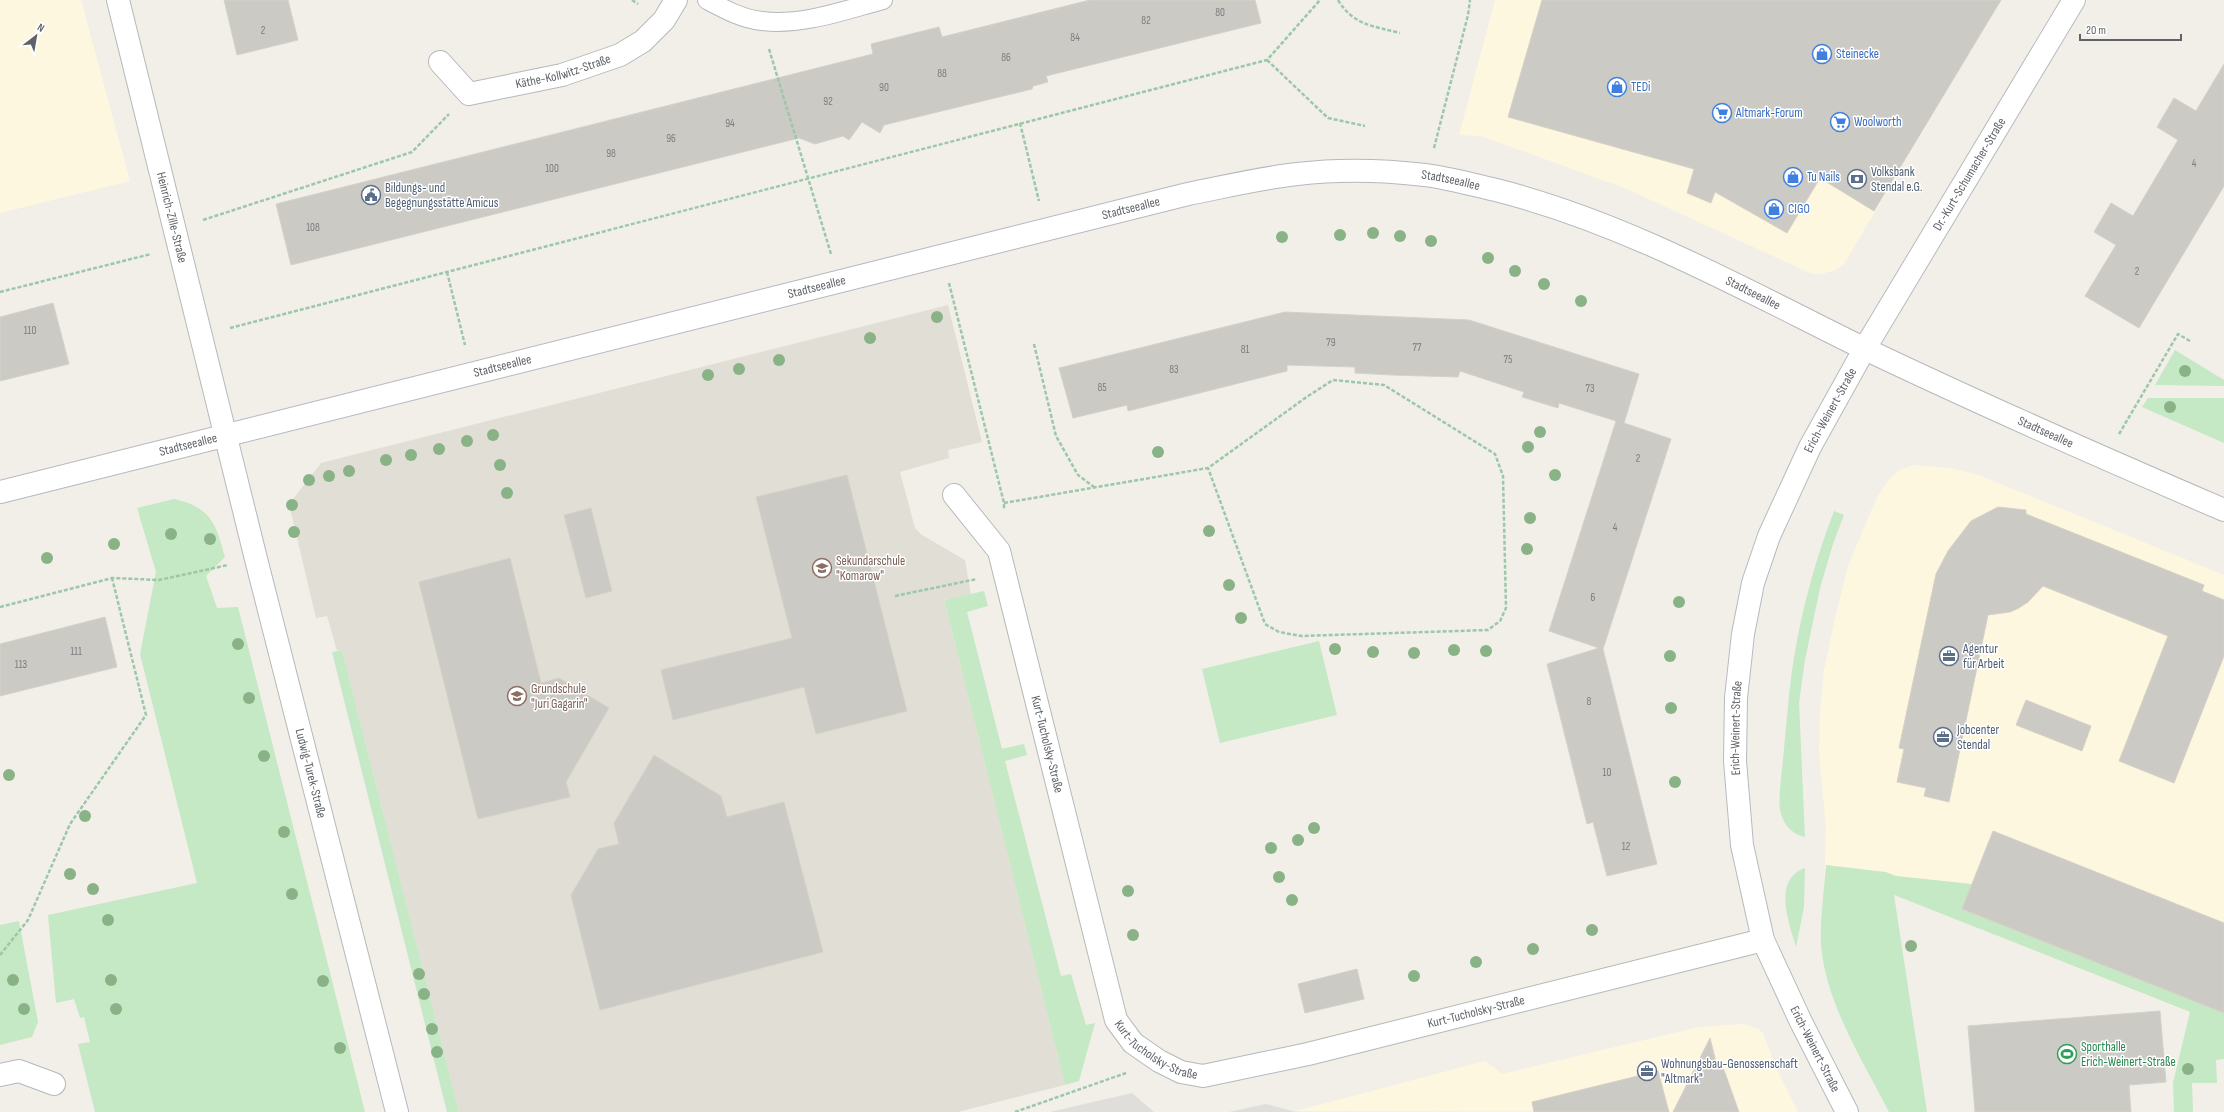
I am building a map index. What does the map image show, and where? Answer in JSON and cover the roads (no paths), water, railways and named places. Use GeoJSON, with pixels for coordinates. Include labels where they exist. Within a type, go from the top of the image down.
{"type":"FeatureCollection","features":[{"type":"Feature","properties":{"kind":"street","name":"Heinrich-Zille-Straße"},"geometry":{"type":"LineString","coordinates":[[118,0],[178,238],[225,435]]}},
{"type":"Feature","properties":{"kind":"street","name":"Käthe-Kollwitz-Straße"},"geometry":{"type":"LineString","coordinates":[[440,62],[470,94],[562,75],[620,55],[643,41],[664,20],[676,0]]}},
{"type":"Feature","properties":{"kind":"street","name":"Dr.-Kurt-Schumacher-Straße"},"geometry":{"type":"LineString","coordinates":[[1865,348],[2074,0]]}},
{"type":"Feature","properties":{"kind":"street","name":"Stadtseeallee"},"geometry":{"type":"LineString","coordinates":[[0,492],[1188,194],[1298,174],[1362,171],[1428,175],[1528,199],[1625,233],[1695,264],[1865,348],[2104,458],[2224,510]]}},
{"type":"Feature","properties":{"kind":"street","name":"Erich-Weinert-Straße"},"geometry":{"type":"LineString","coordinates":[[1847,1112],[1801,1022],[1763,940],[1742,845],[1735,761],[1736,698],[1743,634],[1752,582],[1772,529],[1810,447],[1865,348]]}},
{"type":"Feature","properties":{"kind":"street","name":"Ludwig-Turek-Straße"},"geometry":{"type":"LineString","coordinates":[[225,435],[397,1112]]}},
{"type":"Feature","properties":{"kind":"street","name":"Kurt-Tucholsky-Straße"},"geometry":{"type":"LineString","coordinates":[[954,495],[999,551],[1116,1020],[1133,1043],[1159,1061],[1181,1072],[1203,1076],[1218,1073],[1308,1054],[1763,940]]}},
{"type":"Feature","properties":{"kind":"street"},"geometry":{"type":"LineString","coordinates":[[0,1075],[19,1071],[54,1084]]}},
{"type":"Feature","properties":{"kind":"lane"},"geometry":{"type":"LineString","coordinates":[[707,0],[732,13],[761,21],[789,21],[822,15],[883,0]]}},
{"type":"Feature","properties":{"kind":"place","name":"Steinecke"},"geometry":{"type":"Point","coordinates":[1822,54]}},
{"type":"Feature","properties":{"kind":"place","name":"TEDi"},"geometry":{"type":"Point","coordinates":[1617,87]}},
{"type":"Feature","properties":{"kind":"place","name":"Altmark-Forum"},"geometry":{"type":"Point","coordinates":[1722,113]}},
{"type":"Feature","properties":{"kind":"place","name":"Woolworth"},"geometry":{"type":"Point","coordinates":[1840,122]}},
{"type":"Feature","properties":{"kind":"place","name":"Tu Nails"},"geometry":{"type":"Point","coordinates":[1793,177]}},
{"type":"Feature","properties":{"kind":"place","name":"Volksbank Stendal e.G."},"geometry":{"type":"Point","coordinates":[1857,179]}},
{"type":"Feature","properties":{"kind":"place","name":"Bildungs- und Begegnungsstätte Amicus"},"geometry":{"type":"Point","coordinates":[371,195]}},
{"type":"Feature","properties":{"kind":"place","name":"CIGO"},"geometry":{"type":"Point","coordinates":[1774,209]}},
{"type":"Feature","properties":{"kind":"place","name":"Sekundarschule \"Komarow\""},"geometry":{"type":"Point","coordinates":[822,568]}},
{"type":"Feature","properties":{"kind":"place","name":"Agentur für Arbeit"},"geometry":{"type":"Point","coordinates":[1949,656]}},
{"type":"Feature","properties":{"kind":"place","name":"Grundschule \"Juri Gagarin\""},"geometry":{"type":"Point","coordinates":[517,696]}},
{"type":"Feature","properties":{"kind":"place","name":"Jobcenter Stendal"},"geometry":{"type":"Point","coordinates":[1943,737]}},
{"type":"Feature","properties":{"kind":"place","name":"Sporthalle Erich-Weinert-Straße"},"geometry":{"type":"Point","coordinates":[2067,1054]}},
{"type":"Feature","properties":{"kind":"place","name":"Wohnungsbau-Genossenschaft \"Altmark\""},"geometry":{"type":"Point","coordinates":[1647,1071]}}]}
